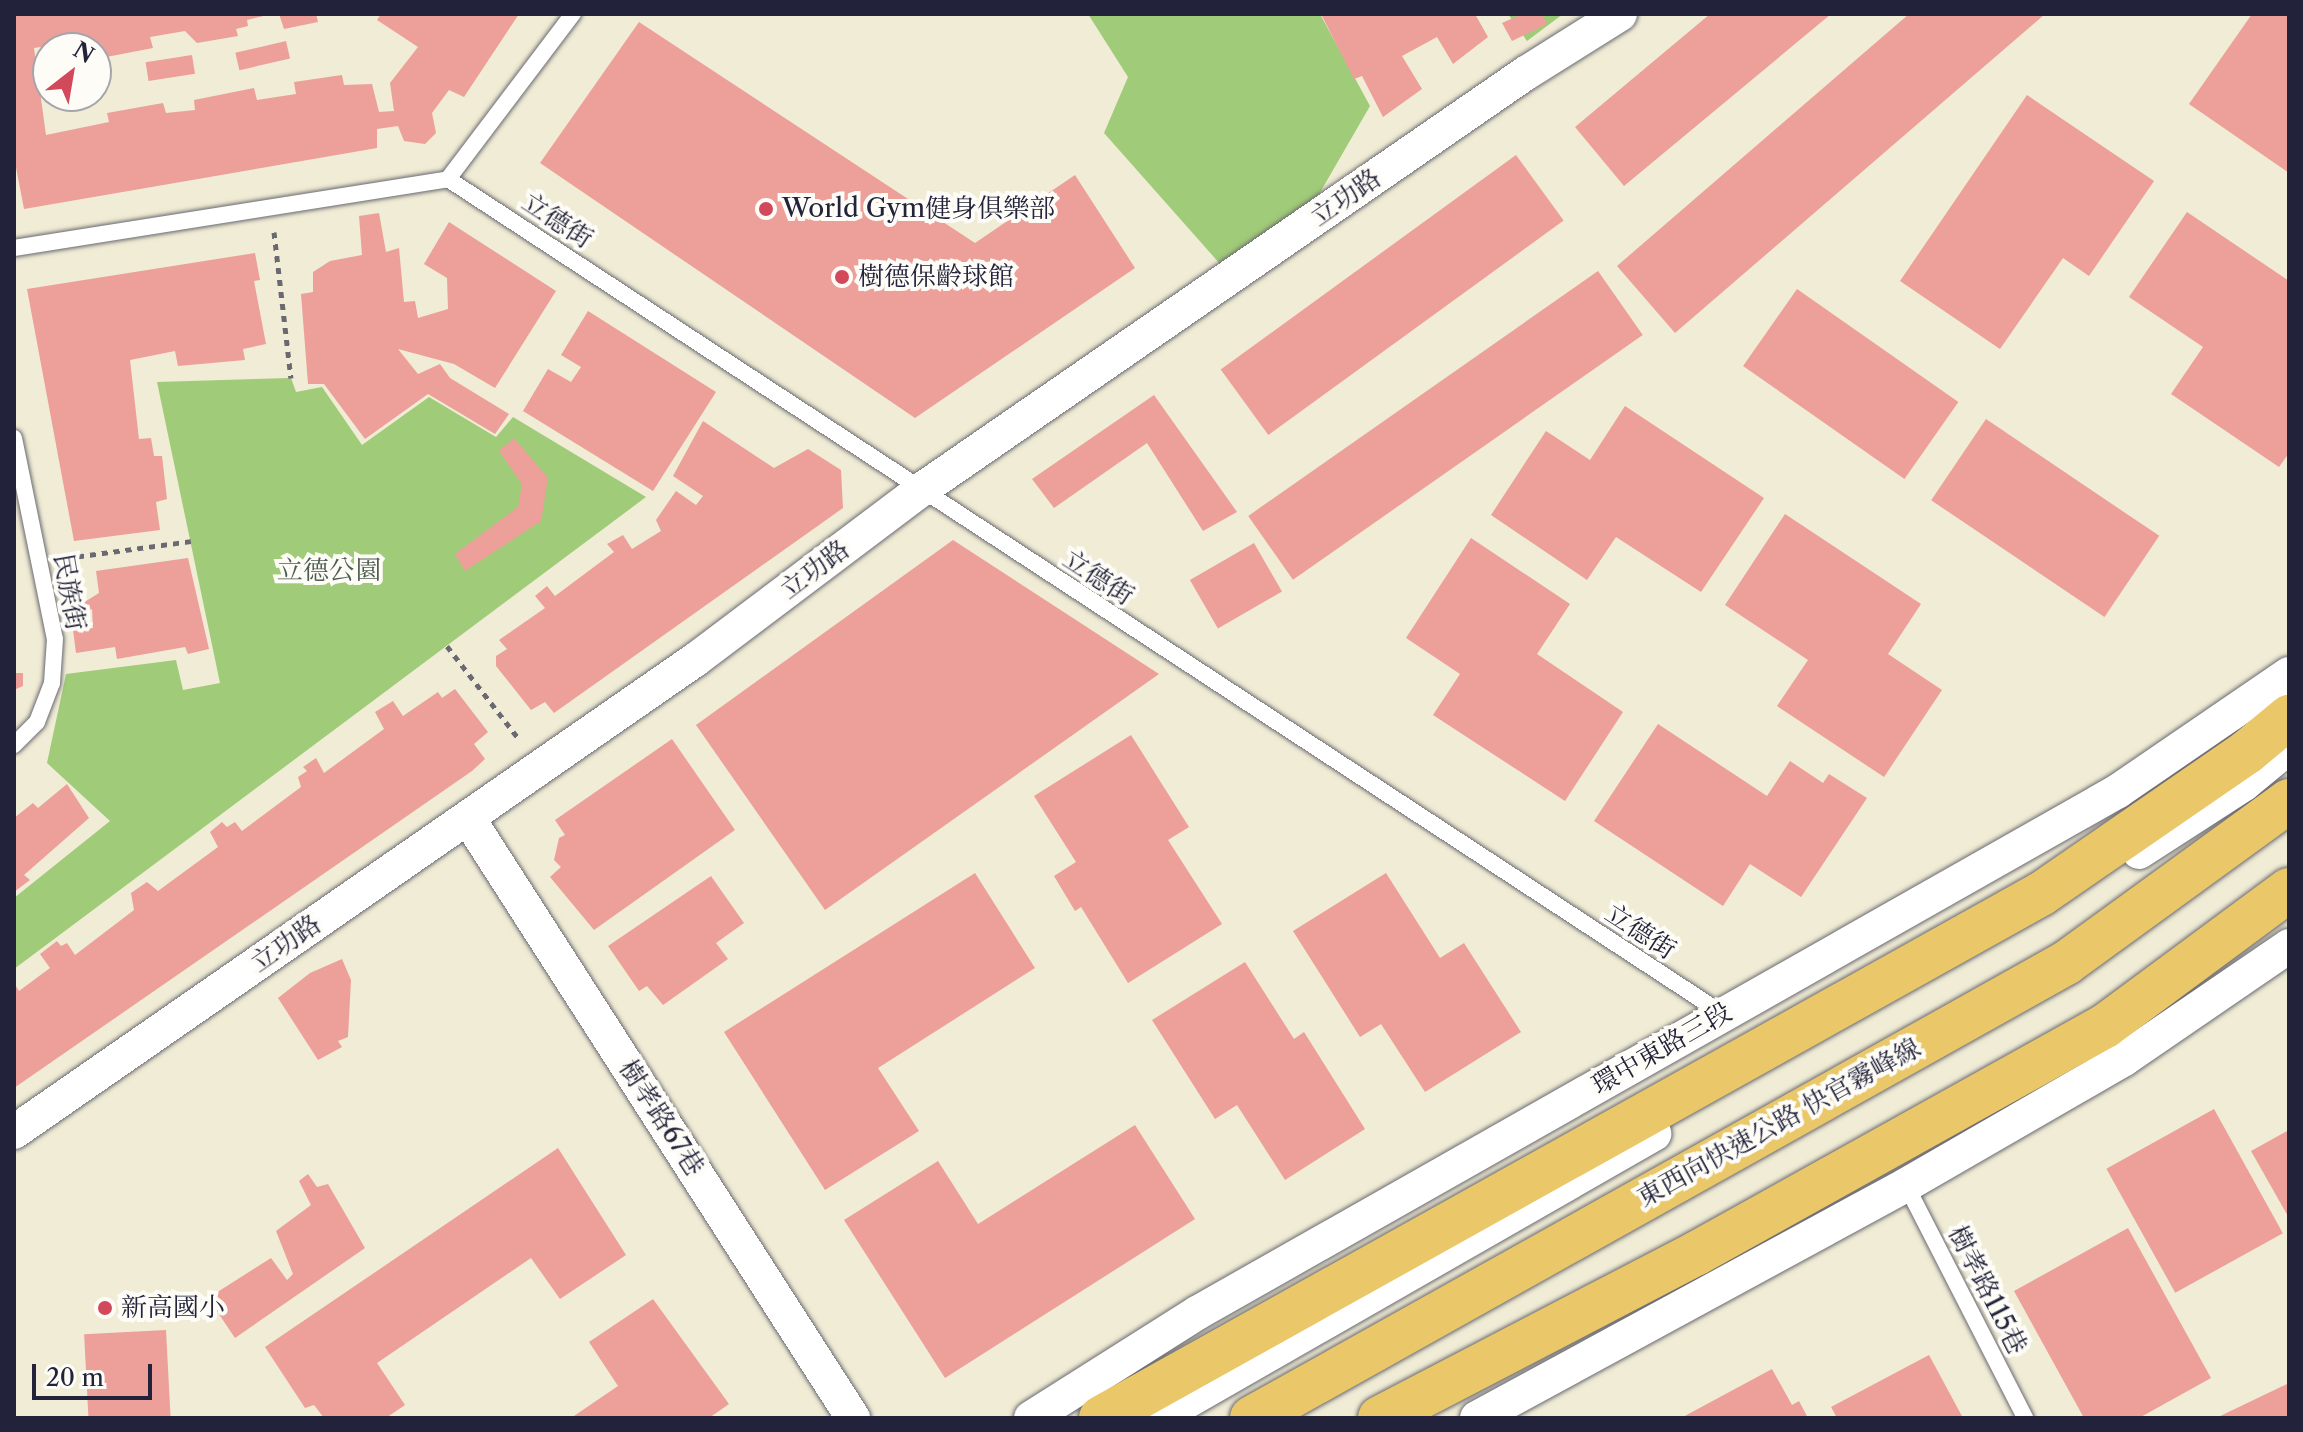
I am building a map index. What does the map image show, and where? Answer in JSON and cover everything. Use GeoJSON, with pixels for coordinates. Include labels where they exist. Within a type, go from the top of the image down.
{"type":"FeatureCollection","features":[{"type":"Feature","properties":{"kind":"highway"},"geometry":{"type":"LineString","coordinates":[[1101,1418],[2041,894],[2247,752],[2289,717]]}},
{"type":"Feature","properties":{"kind":"highway","name":"東西向快速公路 快官霧峰線"},"geometry":{"type":"LineString","coordinates":[[1252,1418],[2066,963],[2289,801]]}},
{"type":"Feature","properties":{"kind":"highway"},"geometry":{"type":"LineString","coordinates":[[1380,1418],[1697,1253],[2105,1026],[2289,890]]}},
{"type":"Feature","properties":{"kind":"street","name":"立功路"},"geometry":{"type":"LineString","coordinates":[[14,1132],[695,660],[921,490],[1526,73],[1620,14]]}},
{"type":"Feature","properties":{"kind":"street","name":"環中東路三段"},"geometry":{"type":"LineString","coordinates":[[1031,1418],[1197,1313],[2118,791],[2289,674]]}},
{"type":"Feature","properties":{"kind":"street"},"geometry":{"type":"LineString","coordinates":[[1158,1418],[2045,912],[2244,784],[2289,747]]}},
{"type":"Feature","properties":{"kind":"street","name":"樹孝路67巷"},"geometry":{"type":"LineString","coordinates":[[468,818],[853,1418]]}},
{"type":"Feature","properties":{"kind":"street"},"geometry":{"type":"LineString","coordinates":[[1477,1418],[1906,1185],[2124,1059],[2289,946]]}},
{"type":"Feature","properties":{"kind":"lane"},"geometry":{"type":"LineString","coordinates":[[14,248],[448,179],[573,14]]}},
{"type":"Feature","properties":{"kind":"lane","name":"立德街"},"geometry":{"type":"LineString","coordinates":[[448,179],[1723,1014]]}},
{"type":"Feature","properties":{"kind":"lane","name":"民族街"},"geometry":{"type":"LineString","coordinates":[[14,438],[55,639],[52,683],[37,722],[14,745]]}},
{"type":"Feature","properties":{"kind":"lane","name":"樹孝路115巷"},"geometry":{"type":"LineString","coordinates":[[1906,1185],[2025,1418]]}},
{"type":"Feature","properties":{"kind":"path"},"geometry":{"type":"LineString","coordinates":[[271,207],[291,378]]}},
{"type":"Feature","properties":{"kind":"path"},"geometry":{"type":"LineString","coordinates":[[39,562],[191,541]]}},
{"type":"Feature","properties":{"kind":"path"},"geometry":{"type":"LineString","coordinates":[[447,646],[541,768]]}},
{"type":"Feature","properties":{"kind":"green space"},"geometry":{"type":"Polygon","coordinates":[[[1088,14],[1320,14],[1370,106],[1318,196],[1221,265],[1104,133],[1128,77],[1088,14]]]}},
{"type":"Feature","properties":{"kind":"green space"},"geometry":{"type":"Polygon","coordinates":[[[1508,14],[1563,14],[1527,41],[1508,14]]]}},
{"type":"Feature","properties":{"kind":"green space","name":"立德公園"},"geometry":{"type":"Polygon","coordinates":[[[291,378],[296,392],[322,387],[362,445],[429,397],[496,437],[513,417],[646,497],[14,969],[14,898],[110,821],[47,763],[66,674],[176,660],[183,690],[220,683],[157,382],[291,378]]]}},
{"type":"Feature","properties":{"kind":"building"},"geometry":{"type":"Polygon","coordinates":[[[14,14],[272,14],[247,20],[248,26],[236,29],[238,36],[197,43],[185,31],[150,37],[153,48],[112,56],[112,32],[32,32],[32,112],[43,112],[46,135],[109,122],[107,113],[163,103],[166,113],[195,110],[194,100],[254,88],[257,100],[296,94],[294,82],[342,75],[344,85],[372,84],[379,112],[394,111],[390,83],[418,47],[377,20],[381,14],[519,14],[464,97],[449,90],[432,113],[436,133],[425,144],[404,141],[398,126],[377,129],[377,148],[24,209],[14,157],[14,14]]]}},
{"type":"Feature","properties":{"kind":"building"},"geometry":{"type":"Polygon","coordinates":[[[279,14],[316,14],[318,22],[284,29],[279,14]]]}},
{"type":"Feature","properties":{"kind":"building"},"geometry":{"type":"Polygon","coordinates":[[[1321,14],[1475,14],[1488,37],[1453,64],[1437,37],[1402,56],[1422,89],[1383,117],[1362,76],[1354,79],[1321,14]]]}},
{"type":"Feature","properties":{"kind":"building"},"geometry":{"type":"Polygon","coordinates":[[[1522,14],[1542,14],[1547,24],[1512,41],[1502,23],[1522,14]]]}},
{"type":"Feature","properties":{"kind":"building"},"geometry":{"type":"Polygon","coordinates":[[[1710,14],[1831,14],[1624,186],[1575,127],[1710,14]]]}},
{"type":"Feature","properties":{"kind":"building"},"geometry":{"type":"Polygon","coordinates":[[[1909,14],[2045,14],[1675,333],[1617,266],[1909,14]]]}},
{"type":"Feature","properties":{"kind":"building"},"geometry":{"type":"Polygon","coordinates":[[[2252,14],[2289,14],[2289,173],[2189,104],[2252,14]]]}},
{"type":"Feature","properties":{"kind":"building","name":"World Gym健身俱樂部"},"geometry":{"type":"Polygon","coordinates":[[[639,22],[975,243],[1075,175],[1135,268],[915,418],[540,163],[639,22]]]}},
{"type":"Feature","properties":{"kind":"building"},"geometry":{"type":"Polygon","coordinates":[[[286,41],[290,59],[239,70],[235,53],[286,41]]]}},
{"type":"Feature","properties":{"kind":"building"},"geometry":{"type":"Polygon","coordinates":[[[192,55],[195,74],[149,81],[146,62],[192,55]]]}},
{"type":"Feature","properties":{"kind":"building"},"geometry":{"type":"Polygon","coordinates":[[[2027,95],[2154,181],[2089,276],[2063,258],[2000,349],[1900,281],[2027,95]]]}},
{"type":"Feature","properties":{"kind":"building"},"geometry":{"type":"Polygon","coordinates":[[[1516,155],[1564,221],[1268,435],[1221,370],[1516,155]]]}},
{"type":"Feature","properties":{"kind":"building"},"geometry":{"type":"Polygon","coordinates":[[[2187,212],[2289,281],[2289,453],[2279,467],[2171,394],[2203,347],[2129,297],[2187,212]]]}},
{"type":"Feature","properties":{"kind":"building"},"geometry":{"type":"Polygon","coordinates":[[[379,213],[386,252],[399,248],[404,302],[415,301],[418,318],[448,309],[447,278],[424,264],[449,222],[556,291],[495,388],[454,364],[398,349],[418,374],[440,364],[450,378],[509,414],[495,434],[428,394],[365,439],[324,384],[308,384],[301,294],[313,292],[313,272],[330,261],[362,255],[359,216],[379,213]]]}},
{"type":"Feature","properties":{"kind":"building"},"geometry":{"type":"Polygon","coordinates":[[[255,253],[260,280],[254,281],[266,344],[243,349],[245,360],[178,366],[175,351],[130,360],[139,439],[151,438],[154,456],[162,456],[167,499],[156,502],[160,530],[74,541],[27,289],[255,253]]]}},
{"type":"Feature","properties":{"kind":"building"},"geometry":{"type":"Polygon","coordinates":[[[1598,271],[1643,335],[1293,580],[1248,516],[1598,271]]]}},
{"type":"Feature","properties":{"kind":"building"},"geometry":{"type":"Polygon","coordinates":[[[1797,289],[1958,402],[1904,479],[1743,366],[1797,289]]]}},
{"type":"Feature","properties":{"kind":"building"},"geometry":{"type":"Polygon","coordinates":[[[588,311],[716,392],[653,491],[523,411],[548,369],[571,382],[581,367],[561,355],[588,311]]]}},
{"type":"Feature","properties":{"kind":"building"},"geometry":{"type":"Polygon","coordinates":[[[1154,395],[1237,512],[1203,531],[1147,443],[1054,508],[1032,479],[1154,395]]]}},
{"type":"Feature","properties":{"kind":"building"},"geometry":{"type":"Polygon","coordinates":[[[1625,406],[1764,498],[1701,592],[1616,537],[1587,580],[1491,515],[1546,431],[1590,460],[1625,406]]]}},
{"type":"Feature","properties":{"kind":"building"},"geometry":{"type":"Polygon","coordinates":[[[1986,419],[2159,536],[2104,617],[1931,500],[1986,419]]]}},
{"type":"Feature","properties":{"kind":"building"},"geometry":{"type":"Polygon","coordinates":[[[703,421],[774,468],[808,449],[841,470],[843,508],[554,713],[545,702],[531,710],[496,666],[496,656],[507,649],[499,640],[545,608],[535,596],[547,586],[555,596],[614,552],[607,544],[623,535],[632,549],[661,531],[656,520],[676,491],[696,505],[703,496],[673,476],[703,421]]]}},
{"type":"Feature","properties":{"kind":"building"},"geometry":{"type":"Polygon","coordinates":[[[514,438],[548,478],[541,521],[465,571],[455,554],[518,507],[522,484],[499,451],[514,438]]]}},
{"type":"Feature","properties":{"kind":"building"},"geometry":{"type":"Polygon","coordinates":[[[1785,514],[1921,604],[1888,654],[1942,690],[1884,777],[1777,706],[1808,660],[1725,605],[1785,514]]]}},
{"type":"Feature","properties":{"kind":"building"},"geometry":{"type":"Polygon","coordinates":[[[1471,538],[1570,604],[1537,654],[1623,712],[1565,801],[1433,715],[1460,674],[1406,638],[1471,538]]]}},
{"type":"Feature","properties":{"kind":"building"},"geometry":{"type":"Polygon","coordinates":[[[953,540],[1159,674],[825,910],[696,725],[953,540]]]}},
{"type":"Feature","properties":{"kind":"building"},"geometry":{"type":"Polygon","coordinates":[[[1254,543],[1282,591],[1218,628],[1190,580],[1254,543]]]}},
{"type":"Feature","properties":{"kind":"building"},"geometry":{"type":"Polygon","coordinates":[[[188,558],[209,649],[188,654],[185,647],[117,659],[115,647],[76,653],[73,630],[93,628],[92,609],[73,618],[70,611],[99,593],[96,571],[188,558]]]}},
{"type":"Feature","properties":{"kind":"building"},"geometry":{"type":"Polygon","coordinates":[[[14,673],[23,673],[23,686],[14,690],[14,673]]]}},
{"type":"Feature","properties":{"kind":"building"},"geometry":{"type":"Polygon","coordinates":[[[455,689],[488,732],[474,744],[485,759],[472,771],[14,1088],[14,983],[19,991],[50,968],[40,954],[57,941],[61,946],[67,943],[75,955],[134,910],[131,893],[147,882],[158,891],[218,847],[210,832],[222,822],[227,827],[235,822],[242,831],[301,787],[298,777],[307,771],[303,767],[316,758],[324,773],[384,729],[375,712],[393,701],[403,716],[438,692],[442,698],[455,689]]]}},
{"type":"Feature","properties":{"kind":"building"},"geometry":{"type":"Polygon","coordinates":[[[1658,724],[1767,796],[1790,761],[1823,783],[1829,774],[1867,798],[1801,897],[1750,864],[1723,906],[1594,821],[1658,724]]]}},
{"type":"Feature","properties":{"kind":"building"},"geometry":{"type":"Polygon","coordinates":[[[1131,735],[1189,827],[1168,840],[1222,924],[1128,983],[1081,907],[1075,911],[1054,876],[1076,862],[1034,796],[1131,735]]]}},
{"type":"Feature","properties":{"kind":"building"},"geometry":{"type":"Polygon","coordinates":[[[672,739],[735,830],[594,930],[550,877],[561,867],[554,860],[559,838],[565,835],[555,820],[672,739]]]}},
{"type":"Feature","properties":{"kind":"building"},"geometry":{"type":"Polygon","coordinates":[[[67,784],[89,818],[24,875],[30,880],[14,892],[14,818],[33,803],[38,808],[67,784]]]}},
{"type":"Feature","properties":{"kind":"building"},"geometry":{"type":"Polygon","coordinates":[[[975,873],[1035,968],[878,1068],[919,1131],[825,1190],[724,1032],[975,873]]]}},
{"type":"Feature","properties":{"kind":"building"},"geometry":{"type":"Polygon","coordinates":[[[1386,873],[1440,958],[1464,943],[1521,1032],[1425,1092],[1381,1024],[1360,1037],[1293,931],[1386,873]]]}},
{"type":"Feature","properties":{"kind":"building"},"geometry":{"type":"Polygon","coordinates":[[[711,876],[744,923],[716,943],[728,959],[663,1005],[647,986],[639,991],[608,946],[711,876]]]}},
{"type":"Feature","properties":{"kind":"building"},"geometry":{"type":"Polygon","coordinates":[[[342,959],[351,980],[348,1037],[338,1041],[342,1047],[318,1060],[278,998],[310,973],[342,959]]]}},
{"type":"Feature","properties":{"kind":"building"},"geometry":{"type":"Polygon","coordinates":[[[1245,962],[1294,1039],[1304,1032],[1365,1129],[1285,1180],[1237,1105],[1215,1119],[1152,1020],[1245,962]]]}},
{"type":"Feature","properties":{"kind":"building"},"geometry":{"type":"Polygon","coordinates":[[[2214,1109],[2283,1233],[2175,1293],[2106,1169],[2214,1109]]]}},
{"type":"Feature","properties":{"kind":"building"},"geometry":{"type":"Polygon","coordinates":[[[1135,1125],[1195,1219],[945,1378],[844,1220],[938,1161],[978,1224],[1135,1125]]]}},
{"type":"Feature","properties":{"kind":"building"},"geometry":{"type":"Polygon","coordinates":[[[2289,1130],[2289,1218],[2251,1151],[2289,1130]]]}},
{"type":"Feature","properties":{"kind":"building"},"geometry":{"type":"Polygon","coordinates":[[[558,1148],[626,1255],[560,1299],[531,1258],[377,1363],[405,1405],[386,1418],[324,1418],[314,1405],[305,1408],[265,1347],[558,1148]]]}},
{"type":"Feature","properties":{"kind":"building"},"geometry":{"type":"Polygon","coordinates":[[[308,1174],[317,1187],[328,1184],[365,1248],[235,1338],[208,1298],[271,1258],[287,1280],[293,1274],[276,1231],[311,1205],[299,1181],[308,1174]]]}},
{"type":"Feature","properties":{"kind":"building"},"geometry":{"type":"Polygon","coordinates":[[[2128,1228],[2211,1378],[2139,1418],[2084,1418],[2014,1291],[2128,1228]]]}},
{"type":"Feature","properties":{"kind":"building"},"geometry":{"type":"Polygon","coordinates":[[[653,1299],[729,1404],[709,1418],[571,1418],[618,1386],[589,1342],[653,1299]]]}},
{"type":"Feature","properties":{"kind":"building"},"geometry":{"type":"Polygon","coordinates":[[[166,1330],[171,1418],[88,1418],[84,1334],[166,1330]]]}},
{"type":"Feature","properties":{"kind":"building"},"geometry":{"type":"Polygon","coordinates":[[[1929,1355],[1963,1418],[1837,1418],[1831,1407],[1929,1355]]]}},
{"type":"Feature","properties":{"kind":"building"},"geometry":{"type":"Polygon","coordinates":[[[1772,1369],[1792,1405],[1799,1401],[1808,1418],[1681,1418],[1772,1369]]]}},
{"type":"Feature","properties":{"kind":"building"},"geometry":{"type":"Polygon","coordinates":[[[2289,1383],[2289,1418],[2216,1418],[2289,1383]]]}},
{"type":"Feature","properties":{"kind":"place","name":"World Gym健身俱樂部"},"geometry":{"type":"Point","coordinates":[766,209]}},
{"type":"Feature","properties":{"kind":"place","name":"樹德保齡球館"},"geometry":{"type":"Point","coordinates":[842,277]}},
{"type":"Feature","properties":{"kind":"place","name":"新高國小"},"geometry":{"type":"Point","coordinates":[105,1308]}}]}
